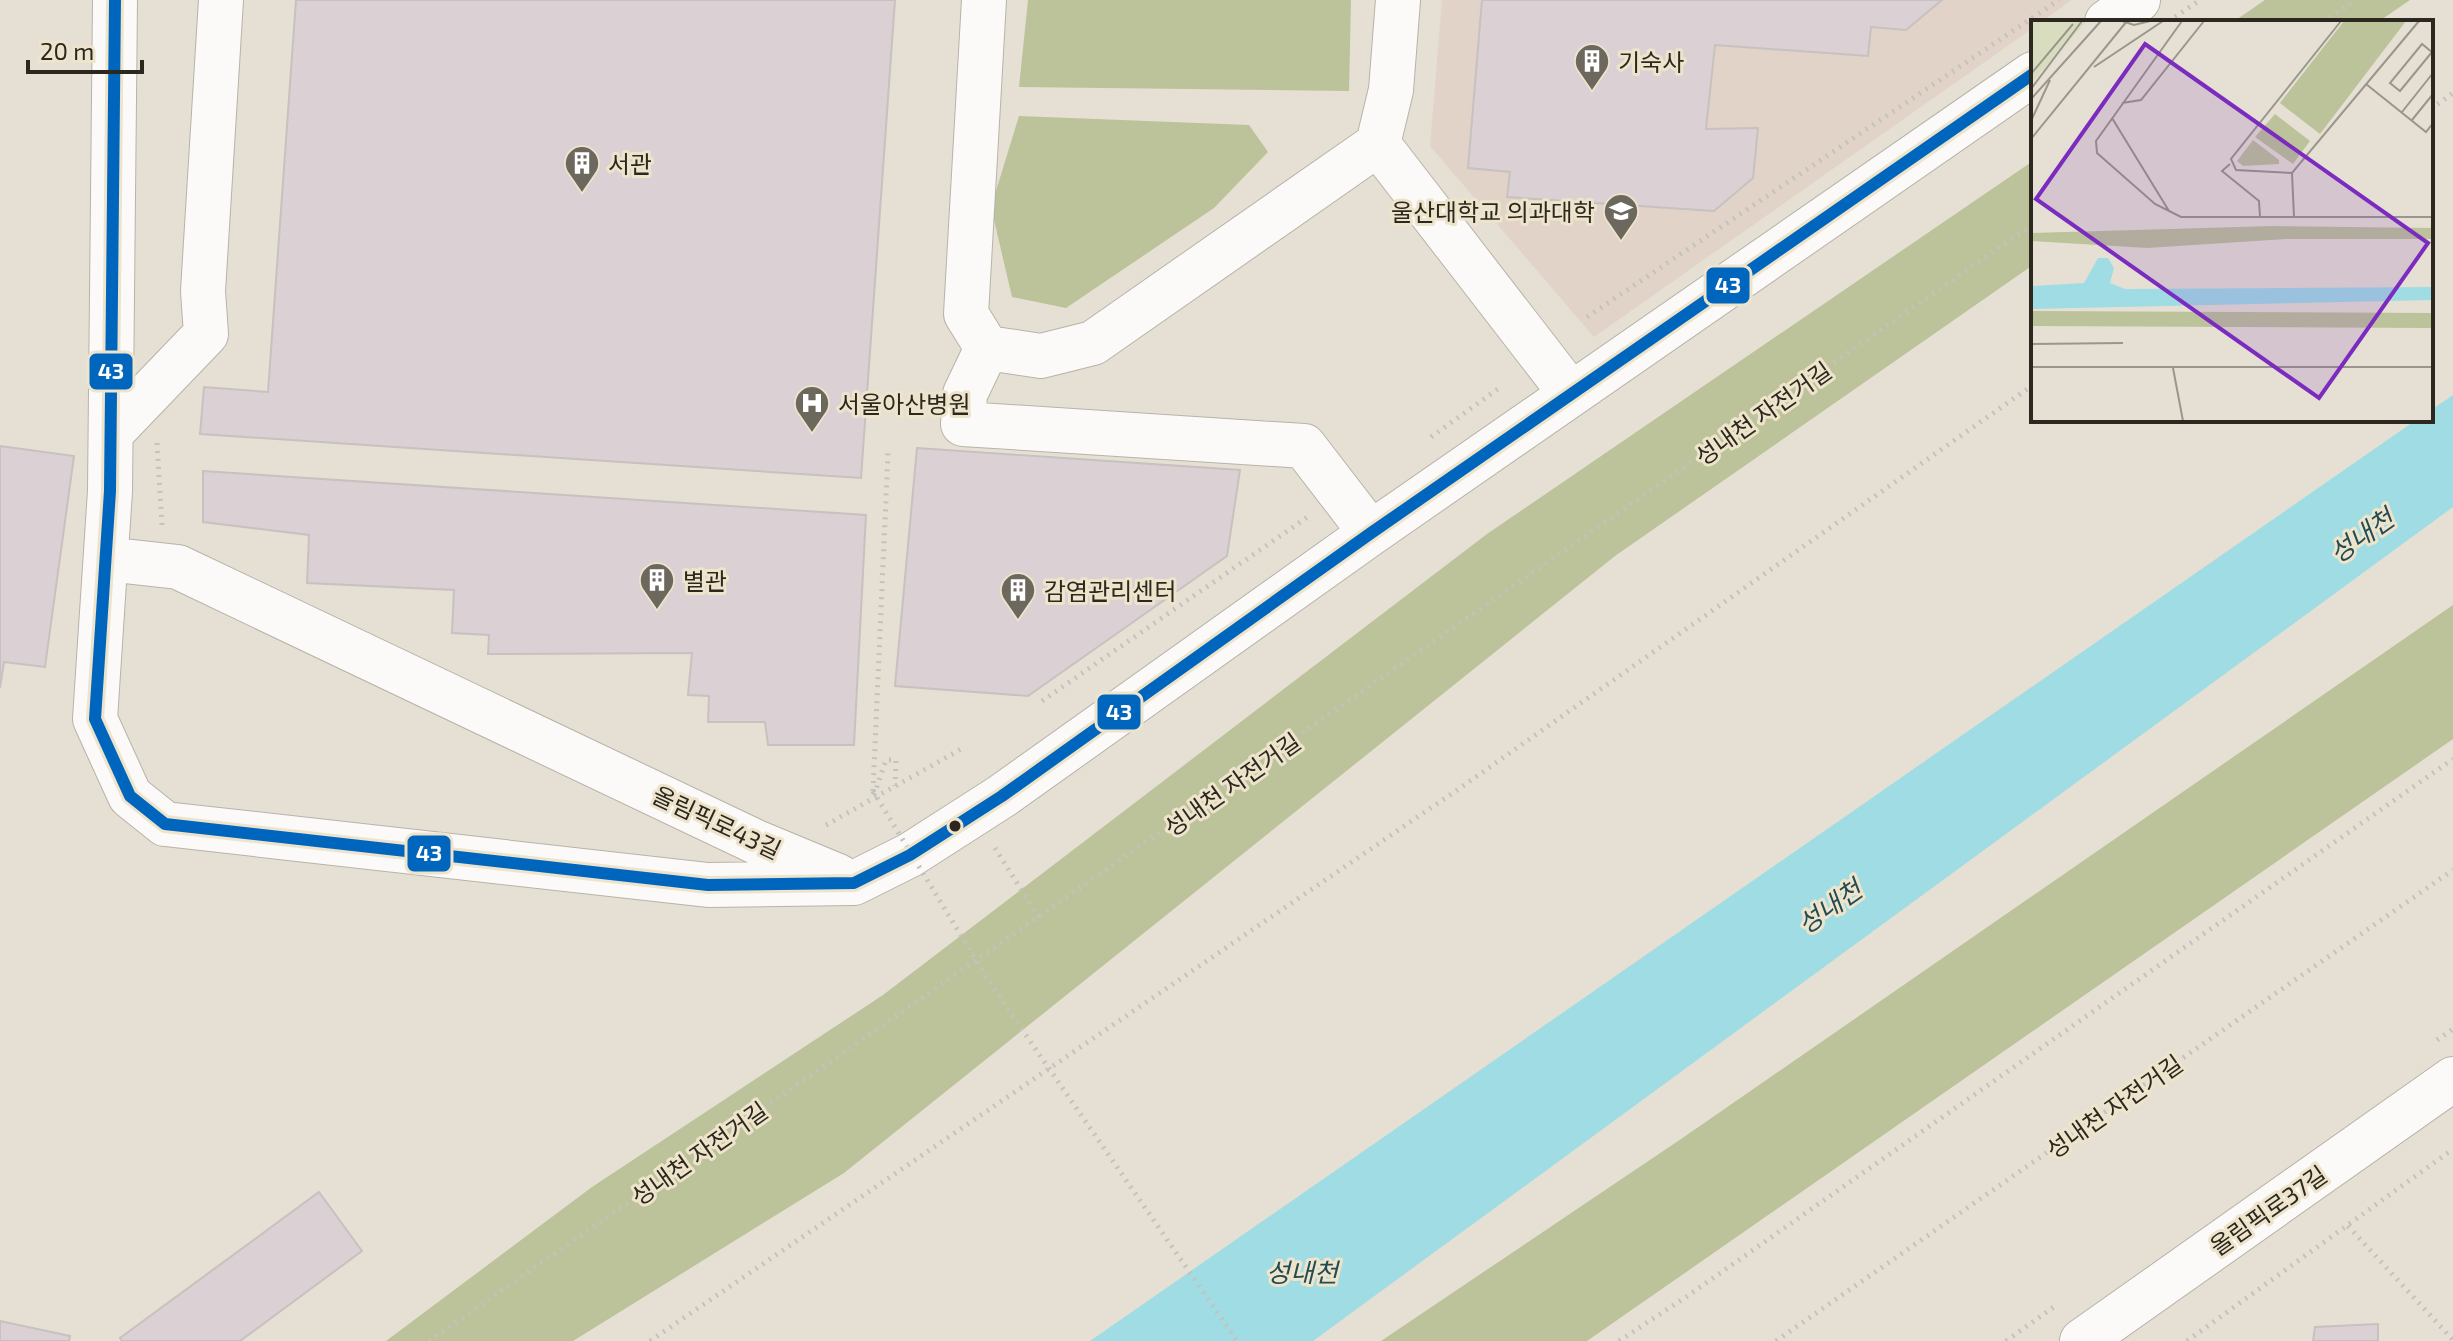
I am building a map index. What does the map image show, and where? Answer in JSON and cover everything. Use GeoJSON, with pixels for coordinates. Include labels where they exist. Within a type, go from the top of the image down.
{"type":"FeatureCollection","features":[{"type":"Feature","properties":{"kind":"street"},"geometry":{"type":"LineString","coordinates":[[115,0],[111,433],[95,719],[130,796],[165,824],[708,885],[854,883],[910,855],[1002,796],[1371,533],[2031,75]]}},
{"type":"Feature","properties":{"kind":"street"},"geometry":{"type":"LineString","coordinates":[[111,433],[206,334],[203,291],[221,0]]}},
{"type":"Feature","properties":{"kind":"street"},"geometry":{"type":"LineString","coordinates":[[984,0],[966,314],[987,348],[1041,356],[1093,343],[1378,144],[1391,90],[1398,0]]}},
{"type":"Feature","properties":{"kind":"street"},"geometry":{"type":"LineString","coordinates":[[2110,20],[2138,0]]}},
{"type":"Feature","properties":{"kind":"street"},"geometry":{"type":"LineString","coordinates":[[1378,144],[1571,394]]}},
{"type":"Feature","properties":{"kind":"street"},"geometry":{"type":"LineString","coordinates":[[987,348],[965,394],[963,424],[1304,446],[1371,533]]}},
{"type":"Feature","properties":{"kind":"street","name":"올림픽로43길"},"geometry":{"type":"LineString","coordinates":[[106,559],[178,567],[756,842],[854,883]]}},
{"type":"Feature","properties":{"kind":"street","name":"올림픽로37길"},"geometry":{"type":"LineString","coordinates":[[2082,1341],[2453,1079]]}},
{"type":"Feature","properties":{"kind":"path"},"geometry":{"type":"LineString","coordinates":[[1587,317],[2059,0]]}},
{"type":"Feature","properties":{"kind":"path"},"geometry":{"type":"LineString","coordinates":[[2171,20],[2200,0]]}},
{"type":"Feature","properties":{"kind":"path"},"geometry":{"type":"LineString","coordinates":[[2326,20],[2355,0]]}},
{"type":"Feature","properties":{"kind":"path"},"geometry":{"type":"LineString","coordinates":[[2433,108],[2453,93]]}},
{"type":"Feature","properties":{"kind":"path","name":"성내천 자전거길"},"geometry":{"type":"LineString","coordinates":[[429,1341],[2031,225]]}},
{"type":"Feature","properties":{"kind":"path"},"geometry":{"type":"LineString","coordinates":[[1431,437],[1502,386]]}},
{"type":"Feature","properties":{"kind":"path"},"geometry":{"type":"LineString","coordinates":[[650,1341],[1460,788],[2031,386]]}},
{"type":"Feature","properties":{"kind":"path"},"geometry":{"type":"LineString","coordinates":[[888,453],[874,793],[977,961],[1237,1341]]}},
{"type":"Feature","properties":{"kind":"path"},"geometry":{"type":"LineString","coordinates":[[1042,701],[1313,513]]}},
{"type":"Feature","properties":{"kind":"path"},"geometry":{"type":"LineString","coordinates":[[1619,1341],[2453,759]]}},
{"type":"Feature","properties":{"kind":"path"},"geometry":{"type":"LineString","coordinates":[[874,793],[886,760],[896,760],[895,787]]}},
{"type":"Feature","properties":{"kind":"path"},"geometry":{"type":"LineString","coordinates":[[987,836],[1039,918]]}},
{"type":"Feature","properties":{"kind":"path","name":"성내천 자전거길"},"geometry":{"type":"LineString","coordinates":[[1776,1341],[2453,870]]}},
{"type":"Feature","properties":{"kind":"path"},"geometry":{"type":"LineString","coordinates":[[2187,1341],[2453,1149]]}},
{"type":"Feature","properties":{"kind":"path"},"geometry":{"type":"LineString","coordinates":[[2348,1225],[2453,1340]]}},
{"type":"Feature","properties":{"kind":"shaded area","name":"울산대학교 의과대학"},"geometry":{"type":"Polygon","coordinates":[[[1442,0],[2072,0],[2044,20],[2031,20],[2031,29],[1594,337],[1430,146],[1442,0]]]}},
{"type":"Feature","properties":{"kind":"green space"},"geometry":{"type":"Polygon","coordinates":[[[1028,0],[1351,0],[1349,91],[1019,87],[1028,0]]]}},
{"type":"Feature","properties":{"kind":"green space"},"geometry":{"type":"Polygon","coordinates":[[[2265,0],[2410,0],[2381,20],[2236,20],[2265,0]]]}},
{"type":"Feature","properties":{"kind":"green space"},"geometry":{"type":"Polygon","coordinates":[[[1019,116],[1249,125],[1268,152],[1214,208],[1066,308],[1012,297],[991,207],[1019,116]]]}},
{"type":"Feature","properties":{"kind":"green space"},"geometry":{"type":"Polygon","coordinates":[[[2031,162],[2031,266],[1615,556],[844,1173],[573,1341],[386,1341],[592,1187],[883,995],[1487,534],[2031,162]]]}},
{"type":"Feature","properties":{"kind":"green space"},"geometry":{"type":"Polygon","coordinates":[[[2453,605],[2453,739],[1587,1341],[1381,1341],[1684,1137],[2453,605]]]}},
{"type":"Feature","properties":{"kind":"water","name":"성내천"},"geometry":{"type":"Polygon","coordinates":[[[2453,395],[2453,507],[1313,1341],[1090,1341],[2413,422],[2433,422],[2433,409],[2453,395]]]}},
{"type":"Feature","properties":{"kind":"building","name":"서관"},"geometry":{"type":"Polygon","coordinates":[[[296,0],[895,0],[861,478],[200,434],[204,387],[268,392],[296,0]]]}},
{"type":"Feature","properties":{"kind":"building","name":"기숙사"},"geometry":{"type":"Polygon","coordinates":[[[1482,0],[1942,0],[1906,30],[1871,27],[1868,56],[1715,45],[1706,129],[1758,128],[1753,178],[1714,211],[1507,197],[1510,172],[1468,168],[1482,0]]]}},
{"type":"Feature","properties":{"kind":"building"},"geometry":{"type":"Polygon","coordinates":[[[0,446],[74,456],[45,667],[4,662],[0,688],[0,446]]]}},
{"type":"Feature","properties":{"kind":"building","name":"감염관리센터"},"geometry":{"type":"Polygon","coordinates":[[[917,448],[1240,470],[1227,556],[1028,696],[895,686],[917,448]]]}},
{"type":"Feature","properties":{"kind":"building","name":"별관"},"geometry":{"type":"Polygon","coordinates":[[[203,471],[866,515],[854,745],[768,745],[765,722],[708,722],[709,696],[688,695],[692,653],[488,654],[489,635],[452,633],[454,590],[307,583],[309,535],[203,522],[203,471]]]}},
{"type":"Feature","properties":{"kind":"building"},"geometry":{"type":"Polygon","coordinates":[[[319,1192],[362,1251],[240,1341],[122,1341],[120,1338],[319,1192]]]}},
{"type":"Feature","properties":{"kind":"building"},"geometry":{"type":"Polygon","coordinates":[[[0,1321],[70,1336],[69,1341],[0,1341],[0,1321]]]}},
{"type":"Feature","properties":{"kind":"building"},"geometry":{"type":"Polygon","coordinates":[[[2378,1324],[2378,1341],[2313,1341],[2315,1327],[2378,1324]]]}},
{"type":"Feature","properties":{"kind":"transit line","name":"43"},"geometry":{"type":"LineString","coordinates":[[115,0],[110,491],[95,719],[130,796],[165,824],[708,885],[854,883],[910,855],[1002,796],[1371,533],[2031,75]]}},
{"type":"Feature","properties":{"kind":"place","name":"기숙사"},"geometry":{"type":"Point","coordinates":[1592,92]}},
{"type":"Feature","properties":{"kind":"place","name":"서관"},"geometry":{"type":"Point","coordinates":[582,194]}},
{"type":"Feature","properties":{"kind":"place","name":"울산대학교 의과대학"},"geometry":{"type":"Point","coordinates":[1621,242]}},
{"type":"Feature","properties":{"kind":"place","name":"서울아산병원"},"geometry":{"type":"Point","coordinates":[812,434]}},
{"type":"Feature","properties":{"kind":"place","name":"별관"},"geometry":{"type":"Point","coordinates":[657,611]}},
{"type":"Feature","properties":{"kind":"place","name":"감염관리센터"},"geometry":{"type":"Point","coordinates":[1018,621]}}]}
